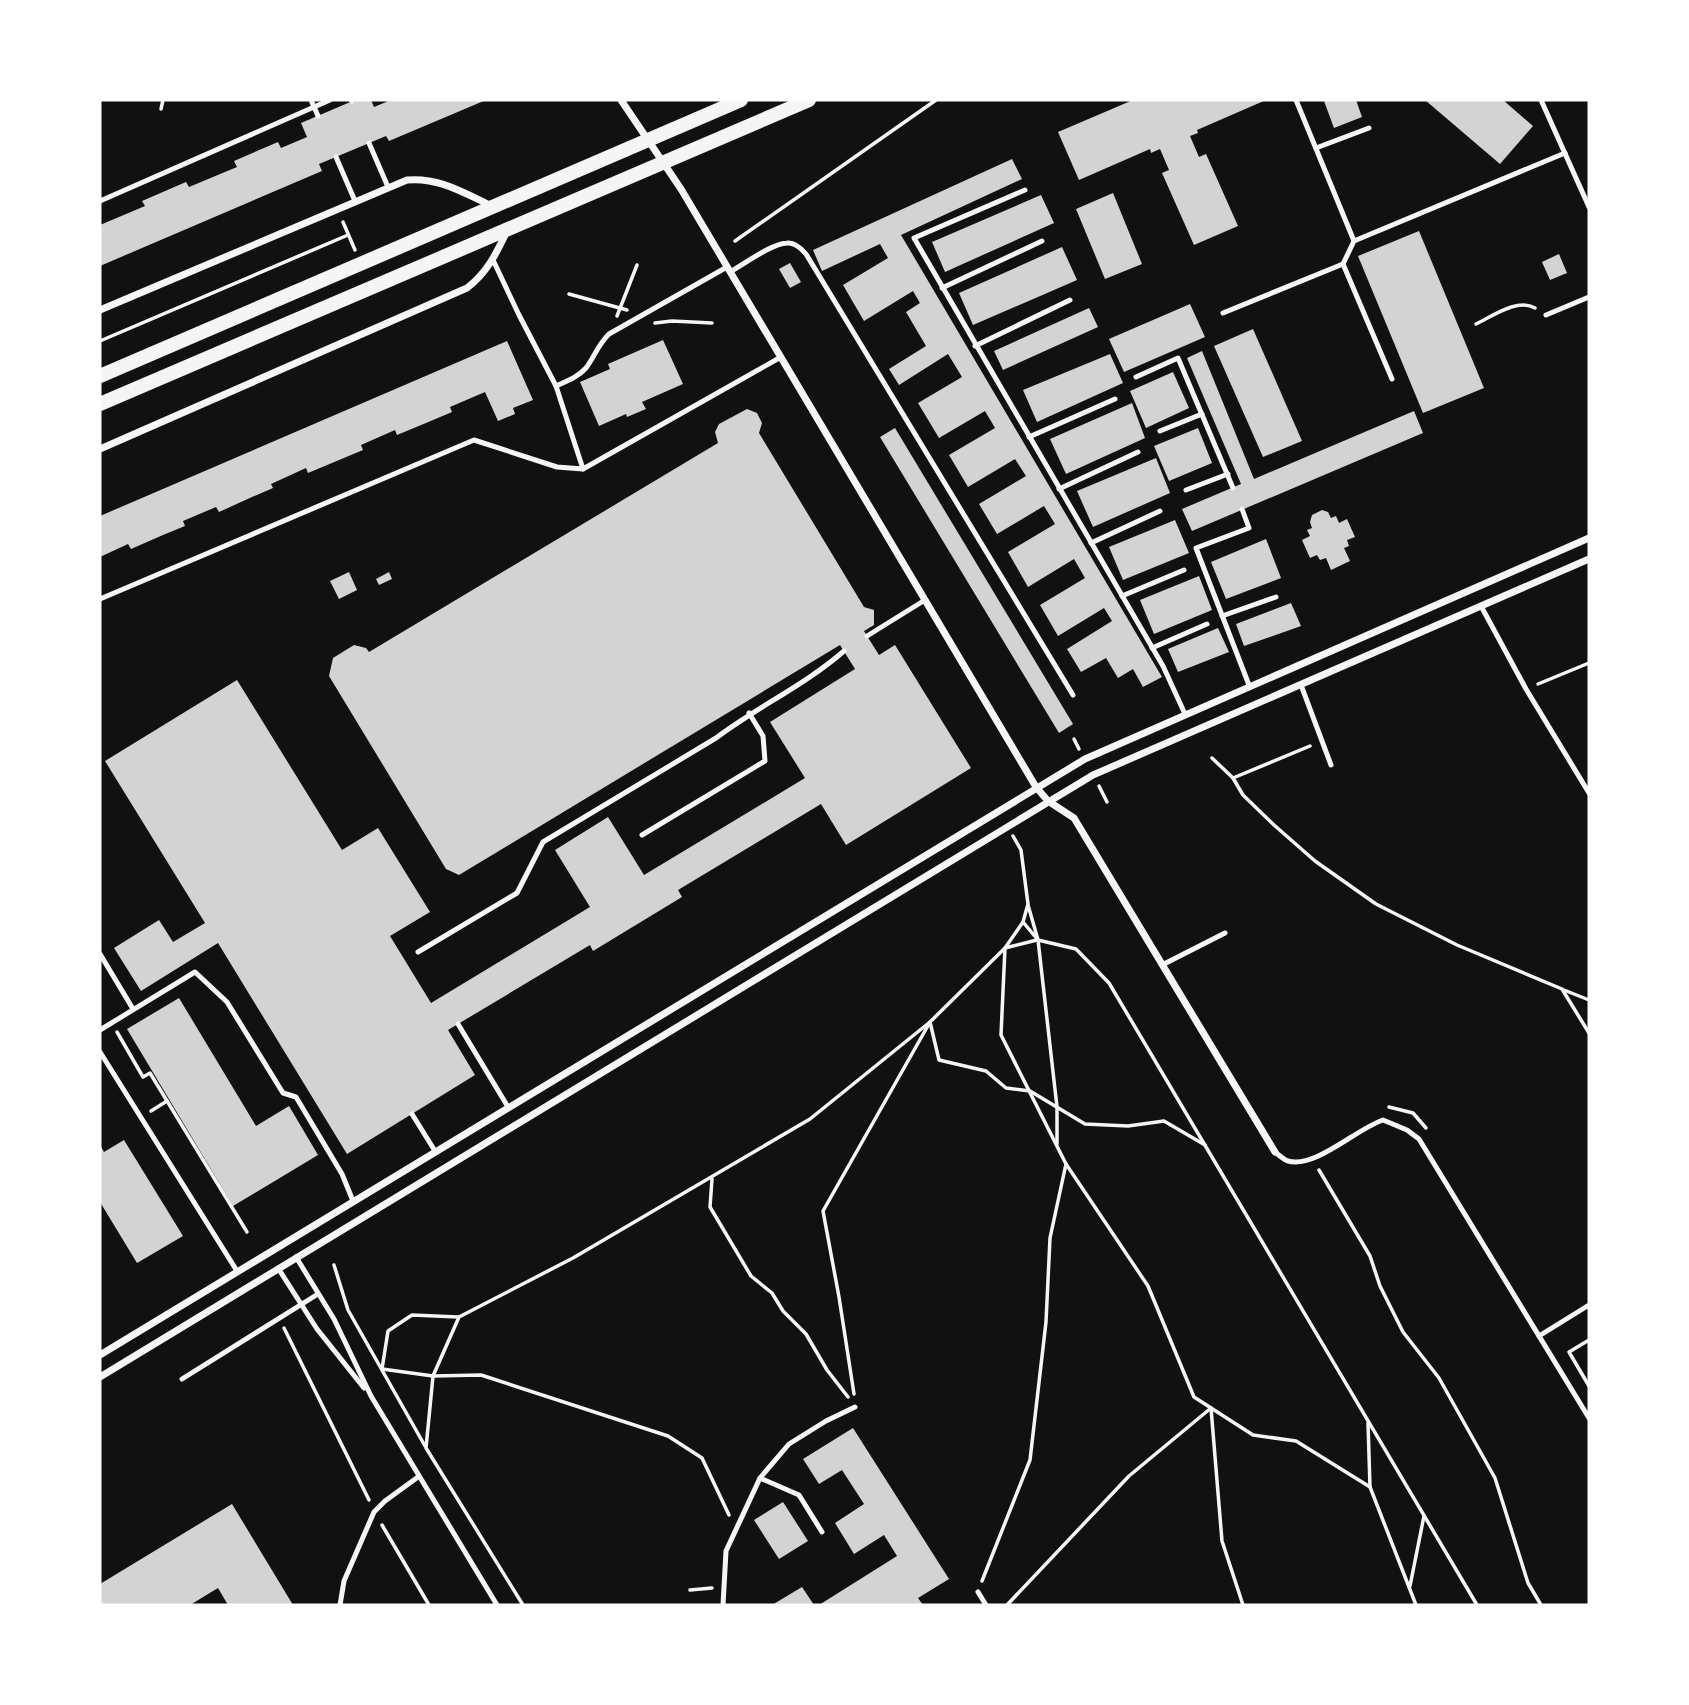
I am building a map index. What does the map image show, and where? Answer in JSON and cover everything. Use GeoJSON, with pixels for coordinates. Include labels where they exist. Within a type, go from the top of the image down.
{"type":"FeatureCollection","features":[{"type":"Feature","properties":{"kind":"main road"},"geometry":{"type":"LineString","coordinates":[[100,376],[741,100]]}},
{"type":"Feature","properties":{"kind":"main road"},"geometry":{"type":"LineString","coordinates":[[100,404],[809,100]]}},
{"type":"Feature","properties":{"kind":"street"},"geometry":{"type":"LineString","coordinates":[[621,100],[729,269],[1036,787],[1048,801],[1074,818],[1275,1152]]}},
{"type":"Feature","properties":{"kind":"street"},"geometry":{"type":"LineString","coordinates":[[100,310],[407,180],[424,178],[441,183],[493,207]]}},
{"type":"Feature","properties":{"kind":"street"},"geometry":{"type":"LineString","coordinates":[[100,449],[467,288],[481,278],[507,231]]}},
{"type":"Feature","properties":{"kind":"street"},"geometry":{"type":"LineString","coordinates":[[100,1355],[1085,759],[1589,538]]}},
{"type":"Feature","properties":{"kind":"street"},"geometry":{"type":"LineString","coordinates":[[100,1377],[1093,775],[1589,559]]}},
{"type":"Feature","properties":{"kind":"lane"},"geometry":{"type":"LineString","coordinates":[[311,100],[318,116]]}},
{"type":"Feature","properties":{"kind":"lane"},"geometry":{"type":"LineString","coordinates":[[100,201],[330,100]]}},
{"type":"Feature","properties":{"kind":"lane"},"geometry":{"type":"LineString","coordinates":[[1296,100],[1354,241]]}},
{"type":"Feature","properties":{"kind":"lane"},"geometry":{"type":"LineString","coordinates":[[1541,100],[1589,207]]}},
{"type":"Feature","properties":{"kind":"lane"},"geometry":{"type":"LineString","coordinates":[[1316,148],[1370,128]]}},
{"type":"Feature","properties":{"kind":"lane"},"geometry":{"type":"LineString","coordinates":[[369,143],[388,187]]}},
{"type":"Feature","properties":{"kind":"lane"},"geometry":{"type":"LineString","coordinates":[[1223,313],[1343,264],[1354,241],[1565,153]]}},
{"type":"Feature","properties":{"kind":"lane"},"geometry":{"type":"LineString","coordinates":[[336,157],[355,201]]}},
{"type":"Feature","properties":{"kind":"lane"},"geometry":{"type":"LineString","coordinates":[[1025,190],[914,238],[1168,675],[1185,714]]}},
{"type":"Feature","properties":{"kind":"lane"},"geometry":{"type":"LineString","coordinates":[[942,288],[1042,241]]}},
{"type":"Feature","properties":{"kind":"lane"},"geometry":{"type":"LineString","coordinates":[[556,386],[575,377],[587,367],[598,344],[609,334],[642,315],[780,244],[790,242],[800,247],[1073,695]]}},
{"type":"Feature","properties":{"kind":"lane"},"geometry":{"type":"LineString","coordinates":[[493,260],[556,386],[583,469]]}},
{"type":"Feature","properties":{"kind":"lane"},"geometry":{"type":"LineString","coordinates":[[1343,264],[1392,379]]}},
{"type":"Feature","properties":{"kind":"lane"},"geometry":{"type":"LineString","coordinates":[[1546,315],[1589,297]]}},
{"type":"Feature","properties":{"kind":"lane"},"geometry":{"type":"LineString","coordinates":[[975,346],[1070,300]]}},
{"type":"Feature","properties":{"kind":"lane"},"geometry":{"type":"LineString","coordinates":[[100,599],[474,440],[557,467],[583,469],[781,357]]}},
{"type":"Feature","properties":{"kind":"lane"},"geometry":{"type":"LineString","coordinates":[[1136,377],[1178,358],[1233,488]]}},
{"type":"Feature","properties":{"kind":"lane"},"geometry":{"type":"LineString","coordinates":[[1029,437],[1115,399]]}},
{"type":"Feature","properties":{"kind":"lane"},"geometry":{"type":"LineString","coordinates":[[1160,431],[1202,414]]}},
{"type":"Feature","properties":{"kind":"lane"},"geometry":{"type":"LineString","coordinates":[[1059,489],[1139,452]]}},
{"type":"Feature","properties":{"kind":"lane"},"geometry":{"type":"LineString","coordinates":[[1186,490],[1228,474]]}},
{"type":"Feature","properties":{"kind":"lane"},"geometry":{"type":"LineString","coordinates":[[1242,509],[1249,528],[1196,548],[1249,685]]}},
{"type":"Feature","properties":{"kind":"lane"},"geometry":{"type":"LineString","coordinates":[[1091,543],[1160,511]]}},
{"type":"Feature","properties":{"kind":"lane"},"geometry":{"type":"LineString","coordinates":[[1122,596],[1184,570]]}},
{"type":"Feature","properties":{"kind":"lane"},"geometry":{"type":"LineString","coordinates":[[1222,616],[1276,597]]}},
{"type":"Feature","properties":{"kind":"lane"},"geometry":{"type":"LineString","coordinates":[[867,636],[925,600]]}},
{"type":"Feature","properties":{"kind":"lane"},"geometry":{"type":"LineString","coordinates":[[1481,606],[1526,689],[1589,793]]}},
{"type":"Feature","properties":{"kind":"lane"},"geometry":{"type":"LineString","coordinates":[[1152,648],[1207,624]]}},
{"type":"Feature","properties":{"kind":"lane"},"geometry":{"type":"LineString","coordinates":[[418,952],[517,892],[543,842],[716,738],[749,713],[844,651]]}},
{"type":"Feature","properties":{"kind":"lane"},"geometry":{"type":"LineString","coordinates":[[1301,685],[1331,765]]}},
{"type":"Feature","properties":{"kind":"lane"},"geometry":{"type":"LineString","coordinates":[[642,835],[765,761],[763,736],[749,713]]}},
{"type":"Feature","properties":{"kind":"lane"},"geometry":{"type":"LineString","coordinates":[[1162,965],[1225,933]]}},
{"type":"Feature","properties":{"kind":"lane"},"geometry":{"type":"LineString","coordinates":[[100,954],[133,1009]]}},
{"type":"Feature","properties":{"kind":"lane"},"geometry":{"type":"LineString","coordinates":[[100,1030],[195,972],[227,1002],[283,1093],[296,1097],[342,1174],[353,1200]]}},
{"type":"Feature","properties":{"kind":"lane"},"geometry":{"type":"LineString","coordinates":[[458,1024],[508,1107]]}},
{"type":"Feature","properties":{"kind":"lane"},"geometry":{"type":"LineString","coordinates":[[100,1052],[237,1271]]}},
{"type":"Feature","properties":{"kind":"lane"},"geometry":{"type":"LineString","coordinates":[[412,1114],[435,1152]]}},
{"type":"Feature","properties":{"kind":"lane"},"geometry":{"type":"LineString","coordinates":[[1275,1152],[1287,1161],[1307,1162],[1370,1124],[1383,1120],[1407,1130],[1419,1139],[1589,1418]]}},
{"type":"Feature","properties":{"kind":"lane"},"geometry":{"type":"LineString","coordinates":[[296,1257],[334,1320],[371,1396],[497,1605]]}},
{"type":"Feature","properties":{"kind":"lane"},"geometry":{"type":"LineString","coordinates":[[278,1268],[300,1305],[371,1396]]}},
{"type":"Feature","properties":{"kind":"lane"},"geometry":{"type":"LineString","coordinates":[[182,1379],[318,1294]]}},
{"type":"Feature","properties":{"kind":"lane"},"geometry":{"type":"LineString","coordinates":[[1539,1336],[1589,1305]]}},
{"type":"Feature","properties":{"kind":"lane"},"geometry":{"type":"LineString","coordinates":[[723,1605],[726,1551],[760,1478],[789,1444],[855,1407]]}},
{"type":"Feature","properties":{"kind":"lane"},"geometry":{"type":"LineString","coordinates":[[340,1605],[344,1581],[374,1512],[418,1477]]}},
{"type":"Feature","properties":{"kind":"lane"},"geometry":{"type":"LineString","coordinates":[[760,1478],[799,1495],[822,1532]]}},
{"type":"Feature","properties":{"kind":"lane"},"geometry":{"type":"LineString","coordinates":[[978,1592],[985,1605]]}},
{"type":"Feature","properties":{"kind":"path"},"geometry":{"type":"LineString","coordinates":[[160,109],[163,100]]}},
{"type":"Feature","properties":{"kind":"path"},"geometry":{"type":"LineString","coordinates":[[735,241],[936,100]]}},
{"type":"Feature","properties":{"kind":"path"},"geometry":{"type":"LineString","coordinates":[[341,218],[356,254]]}},
{"type":"Feature","properties":{"kind":"path"},"geometry":{"type":"LineString","coordinates":[[100,341],[348,235]]}},
{"type":"Feature","properties":{"kind":"path"},"geometry":{"type":"LineString","coordinates":[[609,334],[637,265]]}},
{"type":"Feature","properties":{"kind":"path"},"geometry":{"type":"LineString","coordinates":[[569,294],[642,315],[650,324],[672,321],[712,323]]}},
{"type":"Feature","properties":{"kind":"path"},"geometry":{"type":"LineString","coordinates":[[1476,324],[1514,306],[1528,304],[1546,315]]}},
{"type":"Feature","properties":{"kind":"path"},"geometry":{"type":"LineString","coordinates":[[1526,689],[1589,663]]}},
{"type":"Feature","properties":{"kind":"path"},"geometry":{"type":"LineString","coordinates":[[1074,739],[1080,751]]}},
{"type":"Feature","properties":{"kind":"path"},"geometry":{"type":"LineString","coordinates":[[1233,778],[1321,741]]}},
{"type":"Feature","properties":{"kind":"path"},"geometry":{"type":"LineString","coordinates":[[1212,758],[1233,778],[1243,795],[1294,843],[1376,904],[1457,945],[1589,1000]]}},
{"type":"Feature","properties":{"kind":"path"},"geometry":{"type":"LineString","coordinates":[[1098,784],[1107,802]]}},
{"type":"Feature","properties":{"kind":"path"},"geometry":{"type":"LineString","coordinates":[[1012,834],[1021,850],[1028,904],[1038,940],[1057,1107],[1057,1146]]}},
{"type":"Feature","properties":{"kind":"path"},"geometry":{"type":"LineString","coordinates":[[382,1369],[388,1331],[412,1315],[459,1317],[573,1258],[810,1119],[930,1022],[1005,948],[1023,922],[1028,904]]}},
{"type":"Feature","properties":{"kind":"path"},"geometry":{"type":"LineString","coordinates":[[1023,922],[1038,940]]}},
{"type":"Feature","properties":{"kind":"path"},"geometry":{"type":"LineString","coordinates":[[1005,948],[1038,940],[1076,949],[1109,983],[1477,1605]]}},
{"type":"Feature","properties":{"kind":"path"},"geometry":{"type":"LineString","coordinates":[[1005,948],[1001,1035],[1066,1164],[1148,1286],[1194,1397],[1253,1434],[1296,1441],[1370,1487]]}},
{"type":"Feature","properties":{"kind":"path"},"geometry":{"type":"LineString","coordinates":[[1562,989],[1589,1033]]}},
{"type":"Feature","properties":{"kind":"path"},"geometry":{"type":"LineString","coordinates":[[930,1022],[939,1060],[986,1071],[1006,1088],[1030,1091],[1085,1124],[1128,1126],[1164,1121],[1205,1145]]}},
{"type":"Feature","properties":{"kind":"path"},"geometry":{"type":"LineString","coordinates":[[855,1407],[823,1211],[930,1022]]}},
{"type":"Feature","properties":{"kind":"path"},"geometry":{"type":"LineString","coordinates":[[127,1026],[116,1032],[144,1077],[150,1073],[247,1232]]}},
{"type":"Feature","properties":{"kind":"path"},"geometry":{"type":"LineString","coordinates":[[1382,1107],[1413,1113],[1423,1122],[1430,1134]]}},
{"type":"Feature","properties":{"kind":"path"},"geometry":{"type":"LineString","coordinates":[[1312,1159],[1370,1256],[1380,1286],[1403,1332],[1439,1378],[1495,1478],[1528,1583],[1541,1605]]}},
{"type":"Feature","properties":{"kind":"path"},"geometry":{"type":"LineString","coordinates":[[978,1592],[1030,1460],[1046,1322],[1050,1238],[1066,1164]]}},
{"type":"Feature","properties":{"kind":"path"},"geometry":{"type":"LineString","coordinates":[[712,1178],[710,1207],[751,1276],[772,1293],[783,1311],[806,1334],[827,1370],[855,1407]]}},
{"type":"Feature","properties":{"kind":"path"},"geometry":{"type":"LineString","coordinates":[[334,1265],[348,1310],[426,1448],[523,1605]]}},
{"type":"Feature","properties":{"kind":"path"},"geometry":{"type":"LineString","coordinates":[[426,1448],[433,1376],[459,1317]]}},
{"type":"Feature","properties":{"kind":"path"},"geometry":{"type":"LineString","coordinates":[[1589,1340],[1569,1352],[1589,1386]]}},
{"type":"Feature","properties":{"kind":"path"},"geometry":{"type":"LineString","coordinates":[[293,1344],[374,1512],[429,1605]]}},
{"type":"Feature","properties":{"kind":"path"},"geometry":{"type":"LineString","coordinates":[[382,1369],[433,1376],[481,1375],[668,1436],[702,1458],[736,1529]]}},
{"type":"Feature","properties":{"kind":"path"},"geometry":{"type":"LineString","coordinates":[[1007,1605],[1129,1476],[1211,1408]]}},
{"type":"Feature","properties":{"kind":"path"},"geometry":{"type":"LineString","coordinates":[[1211,1408],[1222,1541],[1243,1605]]}},
{"type":"Feature","properties":{"kind":"path"},"geometry":{"type":"LineString","coordinates":[[1368,1421],[1370,1487],[1416,1605]]}},
{"type":"Feature","properties":{"kind":"path"},"geometry":{"type":"LineString","coordinates":[[1410,1588],[1424,1516]]}},
{"type":"Feature","properties":{"kind":"path"},"geometry":{"type":"LineString","coordinates":[[690,1590],[709,1587],[724,1590]]}},
{"type":"Feature","properties":{"kind":"building"},"geometry":{"type":"Polygon","coordinates":[[[355,100],[371,100],[374,107],[391,100],[486,100],[389,141],[386,136],[319,164],[322,171],[100,266],[100,225],[145,206],[142,201],[186,182],[189,187],[237,167],[234,161],[278,142],[281,148],[307,137],[301,123],[355,100]]]}},
{"type":"Feature","properties":{"kind":"building"},"geometry":{"type":"Polygon","coordinates":[[[1133,100],[1266,100],[1197,130],[1198,133],[1190,136],[1199,157],[1206,154],[1238,226],[1194,245],[1162,173],[1169,170],[1160,149],[1151,153],[1150,149],[1079,180],[1058,132],[1133,100]]]}},
{"type":"Feature","properties":{"kind":"building"},"geometry":{"type":"Polygon","coordinates":[[[1356,100],[1362,117],[1334,128],[1324,101],[1356,100]]]}},
{"type":"Feature","properties":{"kind":"building"},"geometry":{"type":"Polygon","coordinates":[[[1425,100],[1503,100],[1533,126],[1500,164],[1425,100]]]}},
{"type":"Feature","properties":{"kind":"building"},"geometry":{"type":"Polygon","coordinates":[[[1012,159],[1022,179],[901,235],[1162,677],[1143,687],[1133,669],[1118,678],[1106,658],[1081,672],[1067,649],[1112,621],[1104,608],[1058,636],[1040,605],[1085,578],[1074,559],[1028,587],[1008,552],[1055,524],[1044,506],[997,534],[979,504],[1026,476],[1015,459],[968,487],[949,455],[995,428],[985,411],[939,438],[918,403],[962,377],[948,354],[899,385],[889,369],[926,346],[906,312],[920,303],[913,291],[864,321],[843,285],[888,258],[880,244],[822,271],[813,250],[1012,159]]]}},
{"type":"Feature","properties":{"kind":"building"},"geometry":{"type":"Polygon","coordinates":[[[1113,193],[1142,264],[1105,279],[1076,209],[1113,193]]]}},
{"type":"Feature","properties":{"kind":"building"},"geometry":{"type":"Polygon","coordinates":[[[1041,195],[1054,223],[945,272],[932,242],[1041,195]]]}},
{"type":"Feature","properties":{"kind":"building"},"geometry":{"type":"Polygon","coordinates":[[[1419,231],[1484,388],[1423,413],[1358,256],[1419,231]]]}},
{"type":"Feature","properties":{"kind":"building"},"geometry":{"type":"Polygon","coordinates":[[[1062,247],[1077,280],[973,325],[959,293],[1062,247]]]}},
{"type":"Feature","properties":{"kind":"building"},"geometry":{"type":"Polygon","coordinates":[[[1559,254],[1567,273],[1550,280],[1542,262],[1559,254]]]}},
{"type":"Feature","properties":{"kind":"building"},"geometry":{"type":"Polygon","coordinates":[[[790,263],[801,282],[790,288],[779,269],[790,263]]]}},
{"type":"Feature","properties":{"kind":"building"},"geometry":{"type":"Polygon","coordinates":[[[1190,304],[1205,337],[1124,372],[1109,339],[1190,304]]]}},
{"type":"Feature","properties":{"kind":"building"},"geometry":{"type":"Polygon","coordinates":[[[1089,308],[1098,327],[1003,370],[994,351],[1089,308]]]}},
{"type":"Feature","properties":{"kind":"building"},"geometry":{"type":"Polygon","coordinates":[[[1253,329],[1302,441],[1263,457],[1214,346],[1253,329]]]}},
{"type":"Feature","properties":{"kind":"building"},"geometry":{"type":"Polygon","coordinates":[[[663,340],[683,384],[642,402],[646,409],[627,417],[626,414],[599,426],[580,382],[610,369],[608,364],[663,340]]]}},
{"type":"Feature","properties":{"kind":"building"},"geometry":{"type":"Polygon","coordinates":[[[507,341],[533,400],[513,408],[515,414],[498,421],[485,392],[450,407],[452,412],[397,435],[395,430],[361,445],[363,450],[308,473],[306,468],[271,484],[273,488],[219,512],[216,507],[183,521],[185,526],[131,549],[128,544],[100,557],[100,516],[507,341]]]}},
{"type":"Feature","properties":{"kind":"building"},"geometry":{"type":"Polygon","coordinates":[[[1202,351],[1254,479],[1414,411],[1423,433],[1192,531],[1182,509],[1241,484],[1187,358],[1202,351]]]}},
{"type":"Feature","properties":{"kind":"building"},"geometry":{"type":"Polygon","coordinates":[[[1110,354],[1123,383],[1037,422],[1023,390],[1110,354]]]}},
{"type":"Feature","properties":{"kind":"building"},"geometry":{"type":"Polygon","coordinates":[[[1173,372],[1189,408],[1146,428],[1130,391],[1173,372]]]}},
{"type":"Feature","properties":{"kind":"building"},"geometry":{"type":"Polygon","coordinates":[[[1132,403],[1145,438],[1066,474],[1050,439],[1132,403]]]}},
{"type":"Feature","properties":{"kind":"building"},"geometry":{"type":"Polygon","coordinates":[[[747,409],[757,413],[762,423],[759,433],[864,607],[874,610],[874,625],[864,631],[867,636],[879,655],[895,645],[971,768],[846,845],[821,804],[678,890],[682,897],[593,951],[590,945],[448,1030],[475,1075],[347,1154],[218,943],[141,991],[114,948],[159,920],[173,942],[205,923],[105,761],[237,680],[342,850],[378,828],[430,912],[390,936],[431,1003],[590,907],[555,850],[608,817],[644,875],[805,778],[770,722],[855,669],[840,645],[459,875],[446,869],[329,676],[333,658],[354,645],[366,648],[369,652],[718,443],[715,432],[719,424],[747,409]]]}},
{"type":"Feature","properties":{"kind":"building"},"geometry":{"type":"Polygon","coordinates":[[[895,428],[1073,724],[1059,733],[880,437],[895,428]]]}},
{"type":"Feature","properties":{"kind":"building"},"geometry":{"type":"Polygon","coordinates":[[[1198,428],[1212,463],[1169,481],[1154,446],[1198,428]]]}},
{"type":"Feature","properties":{"kind":"building"},"geometry":{"type":"Polygon","coordinates":[[[1156,458],[1170,493],[1093,527],[1077,491],[1156,458]]]}},
{"type":"Feature","properties":{"kind":"building"},"geometry":{"type":"Polygon","coordinates":[[[1322,510],[1328,512],[1331,518],[1336,516],[1339,523],[1347,519],[1355,537],[1347,540],[1349,546],[1344,548],[1350,561],[1331,570],[1326,558],[1320,560],[1317,555],[1310,558],[1302,540],[1310,536],[1307,530],[1312,528],[1312,515],[1322,510]]]}},
{"type":"Feature","properties":{"kind":"building"},"geometry":{"type":"Polygon","coordinates":[[[1175,520],[1189,553],[1123,580],[1109,547],[1175,520]]]}},
{"type":"Feature","properties":{"kind":"building"},"geometry":{"type":"Polygon","coordinates":[[[1266,539],[1281,578],[1226,599],[1211,562],[1266,539]]]}},
{"type":"Feature","properties":{"kind":"building"},"geometry":{"type":"Polygon","coordinates":[[[349,572],[357,590],[339,599],[330,581],[349,572]]]}},
{"type":"Feature","properties":{"kind":"building"},"geometry":{"type":"Polygon","coordinates":[[[389,572],[392,579],[379,585],[376,579],[389,572]]]}},
{"type":"Feature","properties":{"kind":"building"},"geometry":{"type":"Polygon","coordinates":[[[1199,576],[1212,610],[1154,634],[1140,600],[1199,576]]]}},
{"type":"Feature","properties":{"kind":"building"},"geometry":{"type":"Polygon","coordinates":[[[1291,603],[1301,626],[1244,646],[1236,624],[1291,603]]]}},
{"type":"Feature","properties":{"kind":"building"},"geometry":{"type":"Polygon","coordinates":[[[1218,628],[1229,652],[1178,672],[1168,649],[1218,628]]]}},
{"type":"Feature","properties":{"kind":"building"},"geometry":{"type":"Polygon","coordinates":[[[179,998],[256,1126],[289,1106],[318,1155],[233,1206],[127,1029],[179,998]]]}},
{"type":"Feature","properties":{"kind":"building"},"geometry":{"type":"Polygon","coordinates":[[[124,1140],[183,1236],[137,1263],[100,1202],[100,1145],[104,1152],[124,1140]]]}},
{"type":"Feature","properties":{"kind":"building"},"geometry":{"type":"Polygon","coordinates":[[[853,1428],[949,1579],[918,1598],[923,1605],[819,1605],[897,1556],[884,1535],[854,1554],[835,1523],[864,1504],[842,1470],[819,1484],[803,1459],[853,1428]]]}},
{"type":"Feature","properties":{"kind":"building"},"geometry":{"type":"Polygon","coordinates":[[[783,1502],[808,1541],[779,1559],[754,1520],[783,1502]]]}},
{"type":"Feature","properties":{"kind":"building"},"geometry":{"type":"Polygon","coordinates":[[[232,1504],[293,1605],[228,1605],[218,1588],[190,1605],[100,1605],[100,1584],[232,1504]]]}},
{"type":"Feature","properties":{"kind":"building"},"geometry":{"type":"Polygon","coordinates":[[[802,1587],[814,1605],[772,1605],[802,1587]]]}}]}
